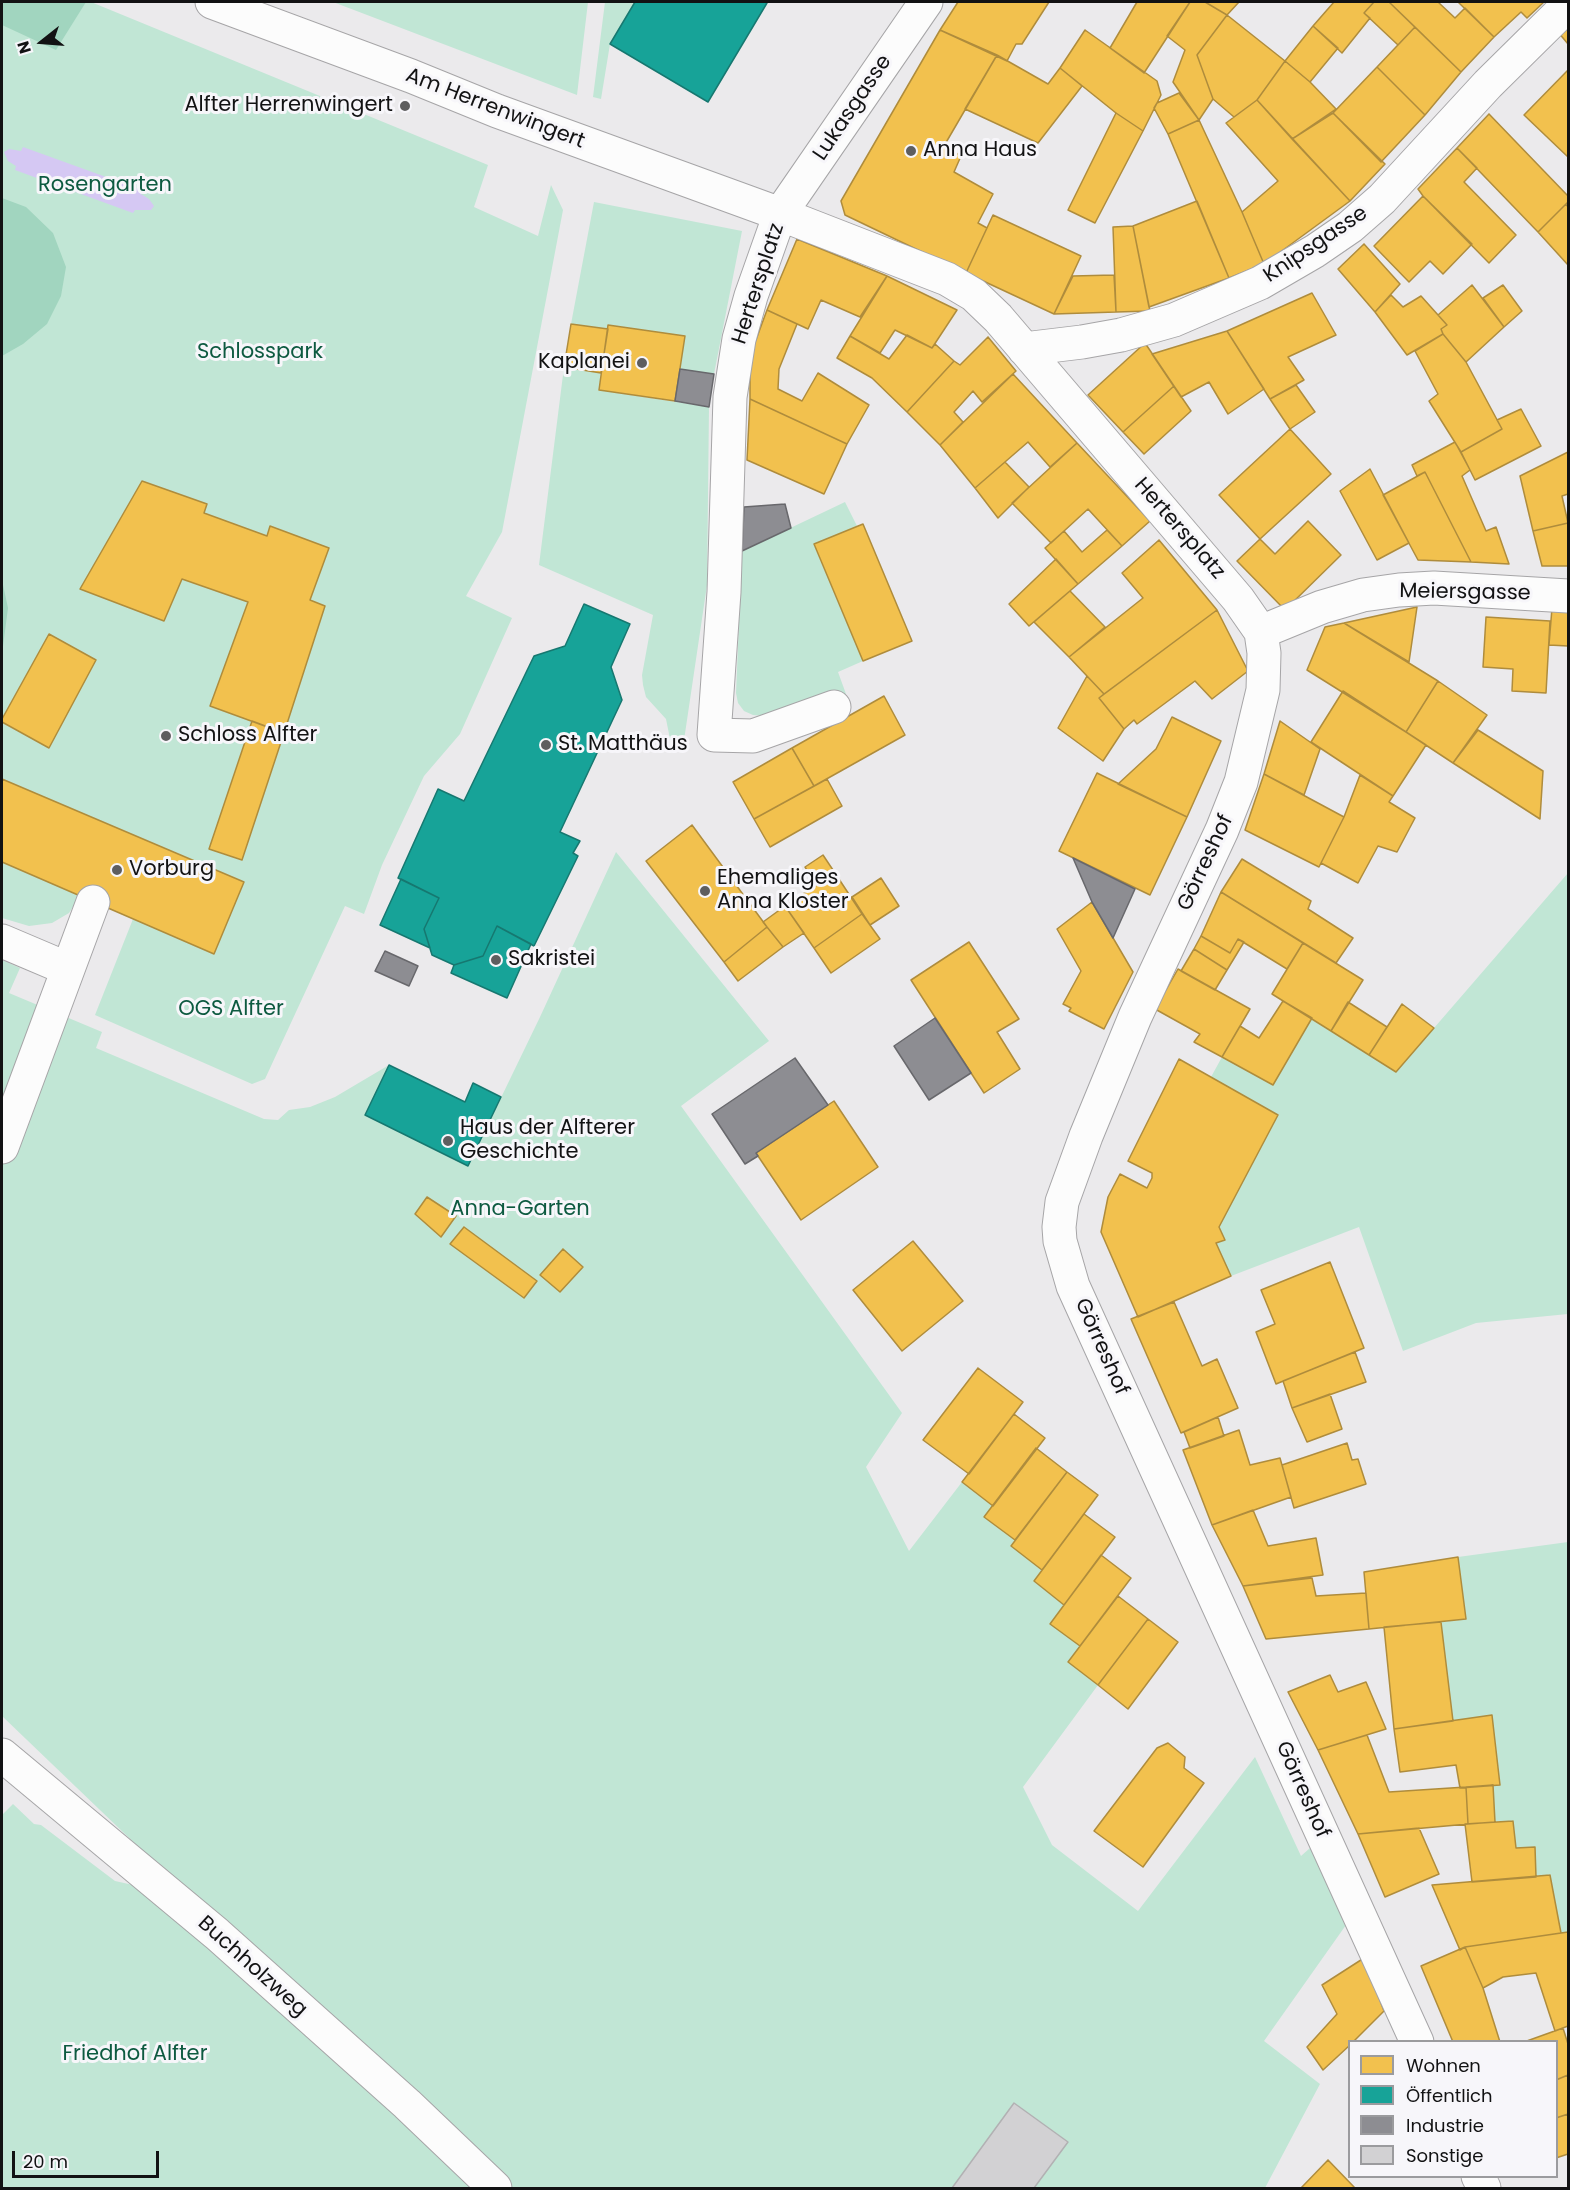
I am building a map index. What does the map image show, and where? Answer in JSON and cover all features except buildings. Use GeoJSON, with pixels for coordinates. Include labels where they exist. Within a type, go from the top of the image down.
{"type":"FeatureCollection","features":[{"type":"Feature","properties":{"kind":"street","name":"Am Herrenwingert"},"geometry":{"type":"LineString","coordinates":[[212,2],[548,130],[780,214]]}},
{"type":"Feature","properties":{"kind":"street","name":"Lukasgasse"},"geometry":{"type":"LineString","coordinates":[[780,214],[926,2]]}},
{"type":"Feature","properties":{"kind":"street","name":"Knipsgasse"},"geometry":{"type":"LineString","coordinates":[[1024,349],[1121,335],[1165,323],[1260,283],[1315,251],[1350,227],[1382,199],[1474,99],[1569,5]]}},
{"type":"Feature","properties":{"kind":"street","name":"Hertersplatz"},"geometry":{"type":"LineString","coordinates":[[834,707],[753,736],[714,735],[724,592],[730,397],[739,339],[751,296],[780,214],[947,279],[974,295],[998,318],[1238,599],[1262,632]]}},
{"type":"Feature","properties":{"kind":"street","name":"Meiersgasse"},"geometry":{"type":"LineString","coordinates":[[1262,632],[1322,607],[1363,595],[1399,590],[1434,588],[1569,596]]}},
{"type":"Feature","properties":{"kind":"street","name":"Görreshof"},"geometry":{"type":"LineString","coordinates":[[1262,632],[1263,690],[1241,782],[1222,830],[1135,1017],[1086,1136],[1062,1202],[1060,1241],[1073,1286],[1416,2040]]}},
{"type":"Feature","properties":{"kind":"street"},"geometry":{"type":"LineString","coordinates":[[2,1147],[93,902]]}},
{"type":"Feature","properties":{"kind":"street"},"geometry":{"type":"LineString","coordinates":[[2,941],[68,969]]}},
{"type":"Feature","properties":{"kind":"street","name":"Buchholzweg"},"geometry":{"type":"LineString","coordinates":[[2,1755],[217,1934],[407,2104],[495,2188]]}},
{"type":"Feature","properties":{"kind":"green space","name":"Schlosspark"},"geometry":{"type":"Polygon","coordinates":[[[2,2],[91,2],[488,165],[474,207],[538,236],[551,185],[563,210],[502,532],[466,596],[512,618],[460,734],[424,776],[382,865],[364,914],[345,906],[265,1079],[252,1084],[95,1015],[133,919],[80,896],[69,913],[52,923],[29,926],[2,918],[2,2]]]}},
{"type":"Feature","properties":{"kind":"green space"},"geometry":{"type":"Polygon","coordinates":[[[2,2],[86,2],[56,50],[2,25],[2,2]]]}},
{"type":"Feature","properties":{"kind":"green space"},"geometry":{"type":"Polygon","coordinates":[[[333,2],[588,2],[577,95],[333,2]]]}},
{"type":"Feature","properties":{"kind":"green space"},"geometry":{"type":"Polygon","coordinates":[[[605,2],[635,2],[610,44],[601,99],[593,97],[605,2]]]}},
{"type":"Feature","properties":{"kind":"green space"},"geometry":{"type":"Polygon","coordinates":[[[2,198],[26,207],[53,233],[66,267],[61,296],[47,324],[23,344],[2,356],[2,198]]]}},
{"type":"Feature","properties":{"kind":"green space"},"geometry":{"type":"Polygon","coordinates":[[[594,202],[742,231],[714,374],[680,369],[684,336],[609,325],[608,329],[571,324],[594,202]]]}},
{"type":"Feature","properties":{"kind":"green space"},"geometry":{"type":"Polygon","coordinates":[[[564,367],[601,373],[599,390],[709,407],[707,585],[683,747],[671,744],[666,719],[646,697],[643,685],[642,675],[653,615],[539,565],[564,367]]]}},
{"type":"Feature","properties":{"kind":"green space"},"geometry":{"type":"Polygon","coordinates":[[[845,502],[857,526],[814,545],[863,661],[838,672],[846,694],[795,712],[764,716],[744,711],[738,703],[736,693],[742,551],[845,502]]]}},
{"type":"Feature","properties":{"kind":"green space"},"geometry":{"type":"Polygon","coordinates":[[[2,580],[8,608],[2,654],[2,580]]]}},
{"type":"Feature","properties":{"kind":"green space"},"geometry":{"type":"Polygon","coordinates":[[[616,852],[769,1041],[681,1106],[902,1413],[866,1467],[909,1551],[962,1482],[993,1506],[984,1517],[1015,1540],[1011,1546],[1042,1570],[1034,1581],[1064,1605],[1050,1624],[1080,1646],[1068,1662],[1098,1685],[1023,1787],[1052,1845],[1138,1911],[1255,1757],[1301,1856],[1310,1848],[1346,1925],[1264,2041],[1320,2084],[1265,2188],[2,2188],[2,1815],[13,1804],[34,1824],[41,1825],[115,1881],[133,1885],[150,1858],[2,1716],[2,960],[20,968],[9,993],[102,1032],[96,1048],[264,1119],[278,1120],[289,1110],[310,1107],[335,1097],[389,1065],[365,1115],[468,1166],[616,852]]]}},
{"type":"Feature","properties":{"kind":"green space"},"geometry":{"type":"Polygon","coordinates":[[[1568,873],[1568,1314],[1476,1323],[1403,1351],[1359,1227],[1231,1276],[1216,1243],[1225,1240],[1219,1227],[1278,1115],[1211,1077],[1222,1057],[1273,1085],[1312,1018],[1396,1072],[1568,873]]]}},
{"type":"Feature","properties":{"kind":"green space"},"geometry":{"type":"Polygon","coordinates":[[[1568,1542],[1568,1932],[1561,1933],[1550,1875],[1536,1877],[1535,1847],[1516,1848],[1513,1821],[1495,1822],[1493,1785],[1500,1784],[1492,1715],[1453,1721],[1441,1622],[1466,1619],[1458,1557],[1568,1542]]]}},
{"type":"Feature","properties":{"kind":"shaded area"},"geometry":{"type":"Polygon","coordinates":[[[23,147],[142,190],[141,194],[154,206],[151,210],[135,210],[133,213],[15,170],[16,166],[8,161],[4,152],[9,149],[21,151],[23,147]]]}},
{"type":"Feature","properties":{"kind":"place","name":"Alfter Herrenwingert"},"geometry":{"type":"Point","coordinates":[405,106]}},
{"type":"Feature","properties":{"kind":"place","name":"Anna Haus"},"geometry":{"type":"Point","coordinates":[911,151]}},
{"type":"Feature","properties":{"kind":"place","name":"Kaplanei"},"geometry":{"type":"Point","coordinates":[642,363]}},
{"type":"Feature","properties":{"kind":"place","name":"Schloss Alfter"},"geometry":{"type":"Point","coordinates":[166,736]}},
{"type":"Feature","properties":{"kind":"place","name":"St. Matthäus"},"geometry":{"type":"Point","coordinates":[546,745]}},
{"type":"Feature","properties":{"kind":"place","name":"Vorburg"},"geometry":{"type":"Point","coordinates":[117,870]}},
{"type":"Feature","properties":{"kind":"place","name":"Ehemaliges Anna Kloster"},"geometry":{"type":"Point","coordinates":[705,891]}},
{"type":"Feature","properties":{"kind":"place","name":"Sakristei"},"geometry":{"type":"Point","coordinates":[496,960]}},
{"type":"Feature","properties":{"kind":"place","name":"Haus der Alfterer Geschichte"},"geometry":{"type":"Point","coordinates":[448,1141]}},
{"type":"Feature","properties":{"kind":"park label","name":"Rosengarten"},"geometry":{"type":"Point","coordinates":[105,186]}},
{"type":"Feature","properties":{"kind":"park label","name":"OGS Alfter"},"geometry":{"type":"Point","coordinates":[231,1010]}},
{"type":"Feature","properties":{"kind":"park label","name":"Anna-Garten"},"geometry":{"type":"Point","coordinates":[520,1210]}},
{"type":"Feature","properties":{"kind":"park label","name":"Friedhof Alfter"},"geometry":{"type":"Point","coordinates":[135,2055]}}]}
